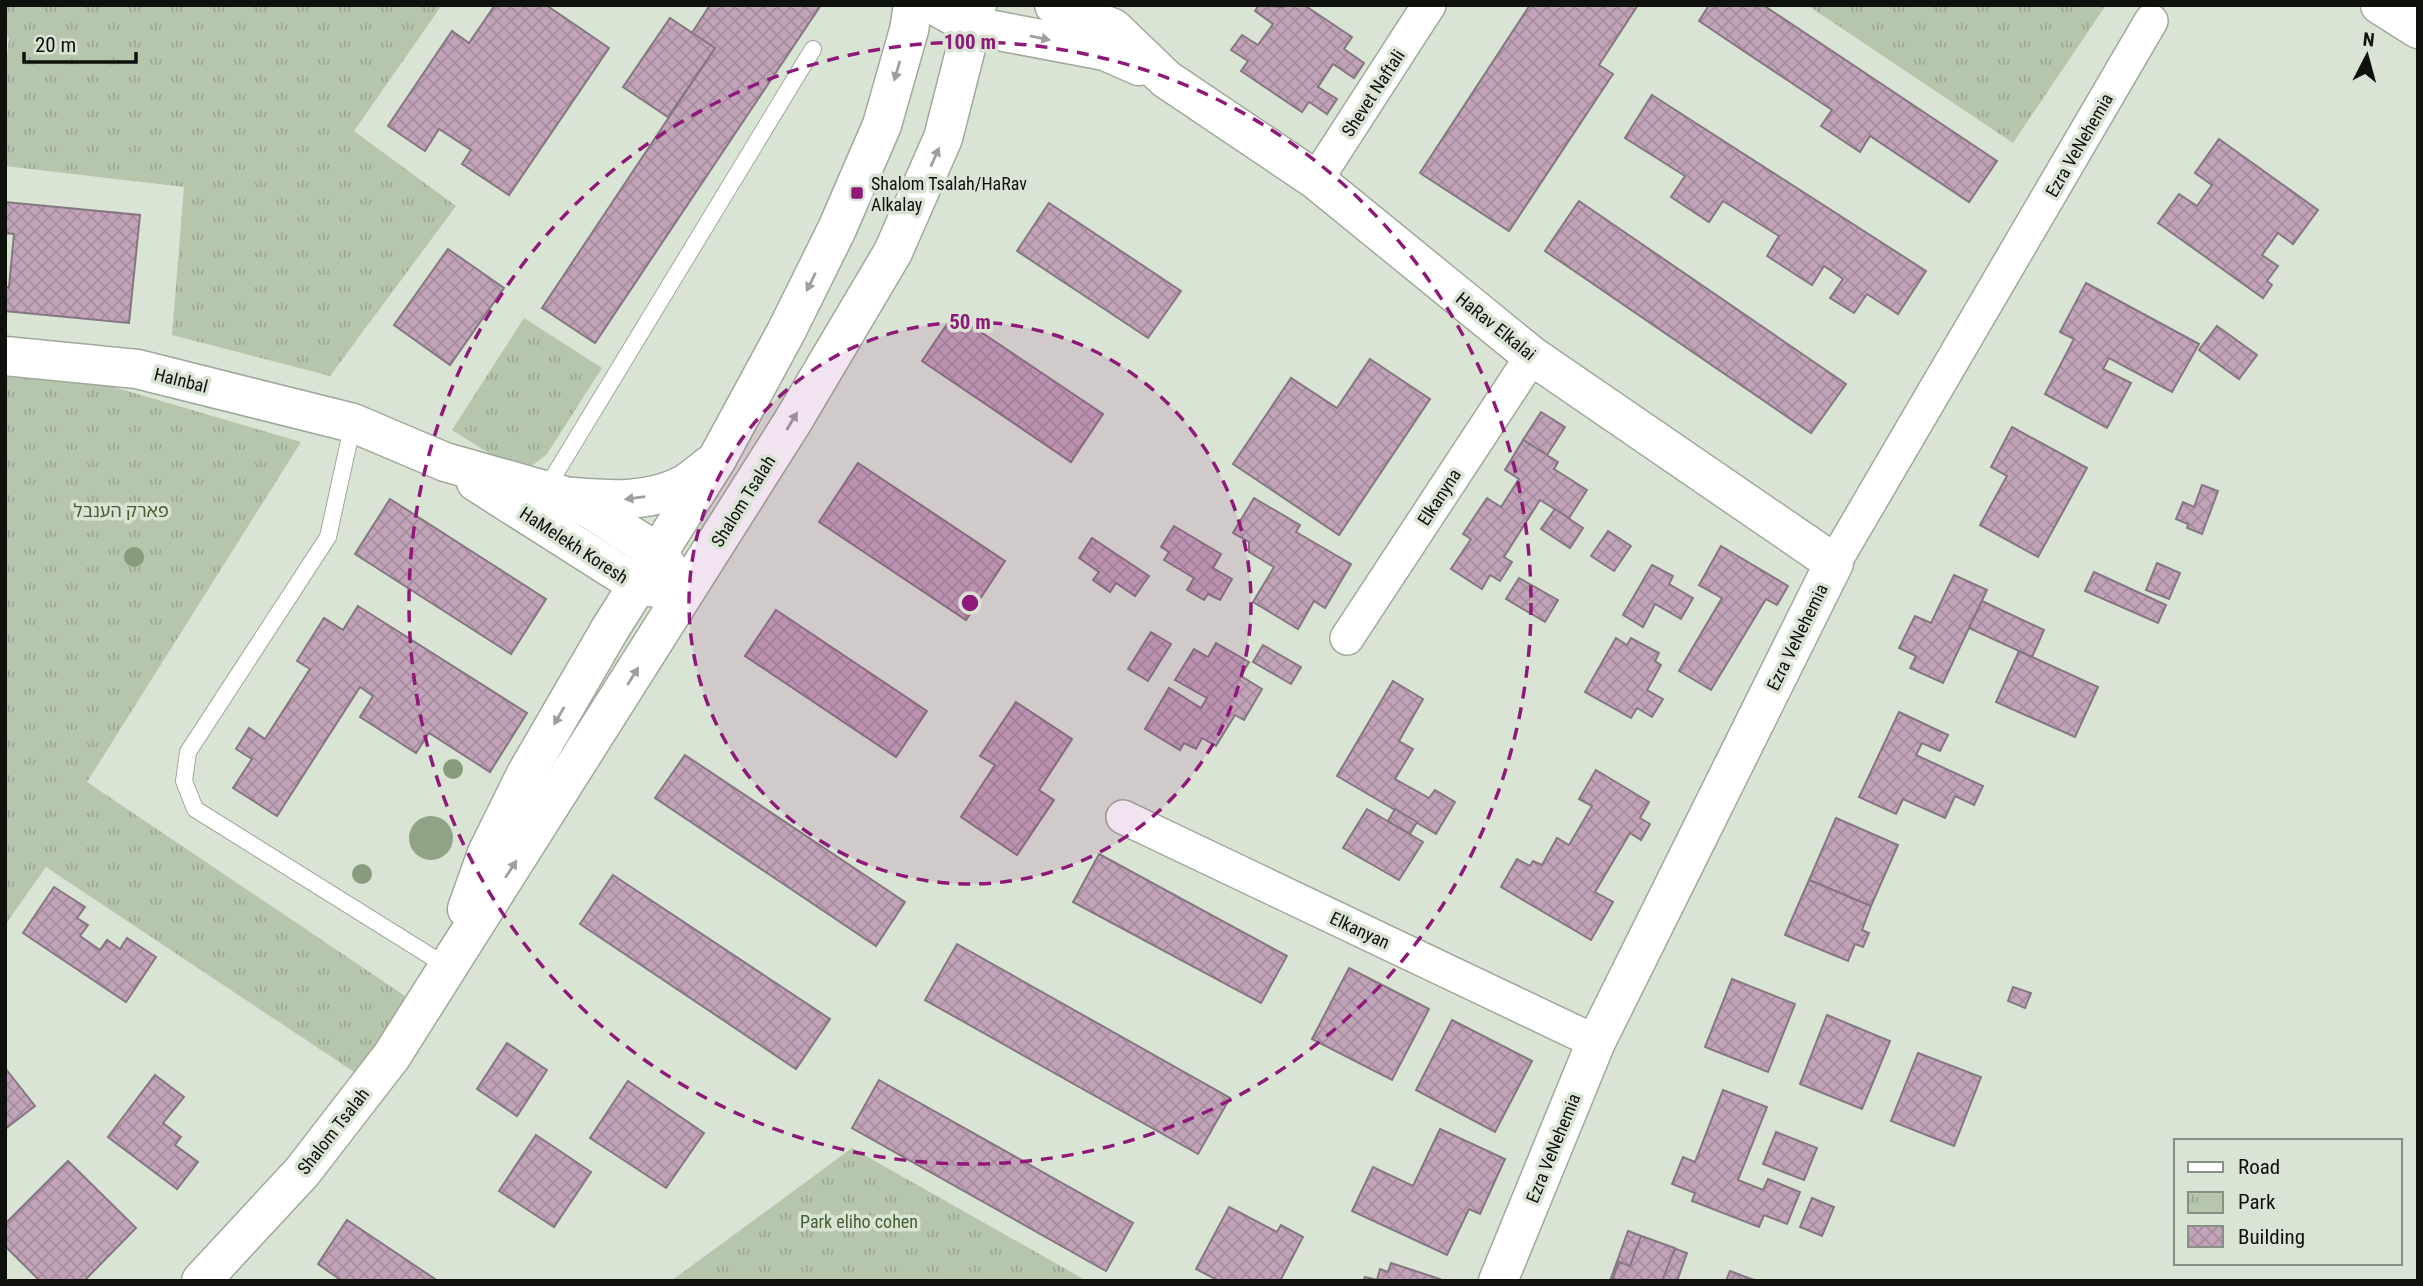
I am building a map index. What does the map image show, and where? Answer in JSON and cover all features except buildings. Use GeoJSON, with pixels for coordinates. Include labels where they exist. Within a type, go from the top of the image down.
{"type":"FeatureCollection","features":[{"type":"Feature","properties":{"kind":"street","name":"Shalom Tsalah"},"geometry":{"type":"LineString","coordinates":[[448,967],[486,853],[499,825],[526,774],[638,585],[717,460],[786,332],[842,218],[882,125],[909,30],[913,5]]}},
{"type":"Feature","properties":{"kind":"street","name":"HaRav Elkalai"},"geometry":{"type":"LineString","coordinates":[[934,5],[1105,51],[1166,79],[1316,180],[1532,356],[1834,563]]}},
{"type":"Feature","properties":{"kind":"street","name":"HaRav Elkalai"},"geometry":{"type":"LineString","coordinates":[[1054,5],[1113,28],[1166,79]]}},
{"type":"Feature","properties":{"kind":"street"},"geometry":{"type":"LineString","coordinates":[[2380,5],[2418,29]]}},
{"type":"Feature","properties":{"kind":"street","name":"Shevet Naftali"},"geometry":{"type":"LineString","coordinates":[[1316,180],[1426,6]]}},
{"type":"Feature","properties":{"kind":"street","name":"Shalom Tsalah"},"geometry":{"type":"LineString","coordinates":[[201,1281],[310,1162],[391,1057],[793,421],[893,251],[943,138],[975,15]]}},
{"type":"Feature","properties":{"kind":"street","name":"Ezra VeNehemia"},"geometry":{"type":"LineString","coordinates":[[1498,1281],[1596,1042],[1834,563],[2151,21]]}},
{"type":"Feature","properties":{"kind":"street","name":"HaInbal"},"geometry":{"type":"LineString","coordinates":[[5,356],[137,369],[353,423]]}},
{"type":"Feature","properties":{"kind":"street","name":"Elkanyna"},"geometry":{"type":"LineString","coordinates":[[1347,638],[1532,356]]}},
{"type":"Feature","properties":{"kind":"street","name":"HaMelekh Koresh"},"geometry":{"type":"LineString","coordinates":[[353,423],[445,462],[555,493],[590,509],[658,553],[685,593]]}},
{"type":"Feature","properties":{"kind":"street"},"geometry":{"type":"LineString","coordinates":[[555,493],[617,500],[653,496],[684,485],[717,460]]}},
{"type":"Feature","properties":{"kind":"street","name":"HaMelekh Koresh"},"geometry":{"type":"LineString","coordinates":[[445,462],[638,585],[685,593]]}},
{"type":"Feature","properties":{"kind":"street","name":"Elkanyan"},"geometry":{"type":"LineString","coordinates":[[1123,817],[1596,1042]]}},
{"type":"Feature","properties":{"kind":"lane"},"geometry":{"type":"LineString","coordinates":[[555,493],[813,49]]}},
{"type":"Feature","properties":{"kind":"lane"},"geometry":{"type":"LineString","coordinates":[[353,423],[328,537],[188,752],[184,782],[195,809],[448,967]]}},
{"type":"Feature","properties":{"kind":"green space"},"geometry":{"type":"Polygon","coordinates":[[[5,5],[442,5],[354,131],[456,206],[330,376],[172,335],[184,187],[5,166],[5,78],[9,38],[5,35],[5,5]]]}},
{"type":"Feature","properties":{"kind":"green space"},"geometry":{"type":"Polygon","coordinates":[[[1807,5],[2106,5],[2013,143],[1807,5]]]}},
{"type":"Feature","properties":{"kind":"green space"},"geometry":{"type":"Polygon","coordinates":[[[524,318],[602,368],[547,454],[533,465],[520,466],[506,464],[452,430],[524,318]]]}},
{"type":"Feature","properties":{"kind":"green space","name":"פארק הענבל"},"geometry":{"type":"Polygon","coordinates":[[[5,374],[100,383],[301,442],[87,782],[408,998],[357,1074],[46,867],[5,925],[5,374]]]}},
{"type":"Feature","properties":{"kind":"green space","name":"Park eliho cohen"},"geometry":{"type":"Polygon","coordinates":[[[852,1148],[1087,1281],[671,1281],[852,1148]]]}},
{"type":"Feature","properties":{"kind":"shaded area"},"geometry":{"type":"Polygon","coordinates":[[[431,816],[440,817],[447,822],[452,829],[452,847],[447,854],[440,859],[431,860],[422,859],[415,854],[410,847],[409,838],[410,829],[415,822],[422,817],[431,816]]]}},
{"type":"Feature","properties":{"kind":"place","name":"Shalom Tsalah/HaRav Alkalay"},"geometry":{"type":"Point","coordinates":[857,193]}}]}
